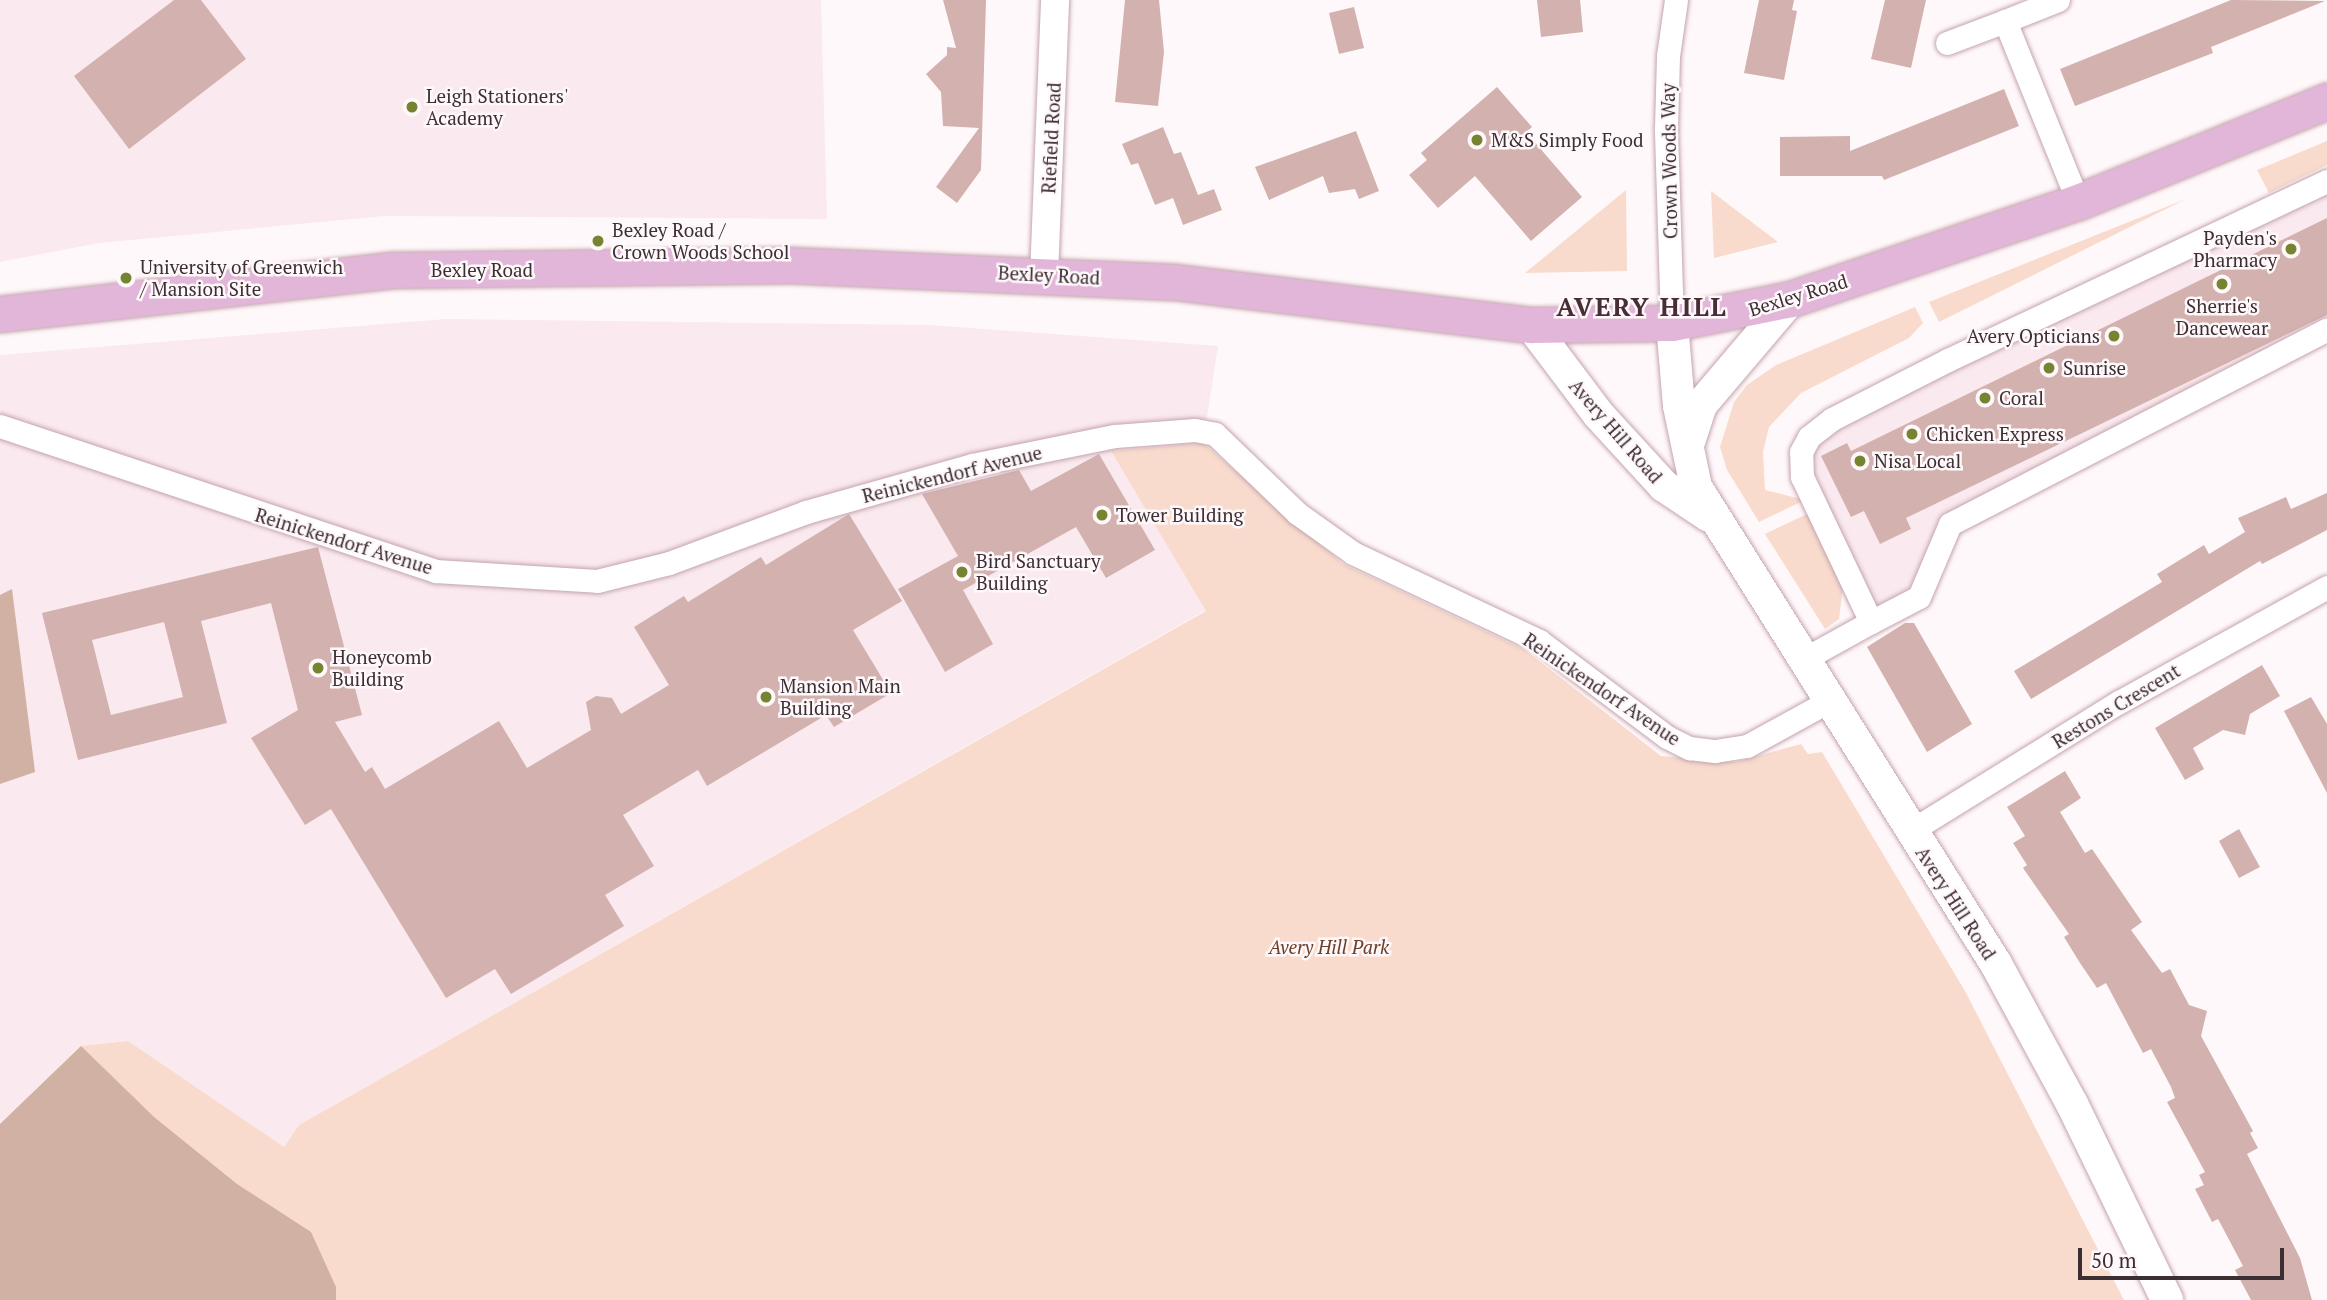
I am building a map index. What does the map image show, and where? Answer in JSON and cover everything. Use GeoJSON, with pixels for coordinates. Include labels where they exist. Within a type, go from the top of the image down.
{"type":"FeatureCollection","features":[{"type":"Feature","properties":{"kind":"main road","name":"Bexley Road"},"geometry":{"type":"LineString","coordinates":[[0,314],[391,270],[787,265],[1044,276],[1292,292],[1437,316],[1531,325],[1672,323],[1791,299],[2078,202],[2327,101]]}},
{"type":"Feature","properties":{"kind":"main road"},"geometry":{"type":"LineString","coordinates":[[1686,450],[1701,405],[1791,299]]}},
{"type":"Feature","properties":{"kind":"main road","name":"Avery Hill Road"},"geometry":{"type":"LineString","coordinates":[[1672,323],[1686,450],[1696,487],[1909,832],[1996,964],[2072,1104],[2167,1300]]}},
{"type":"Feature","properties":{"kind":"main road","name":"Avery Hill Road"},"geometry":{"type":"LineString","coordinates":[[1531,325],[1598,414],[1664,486],[1716,521]]}},
{"type":"Feature","properties":{"kind":"street","name":"Riefield Road"},"geometry":{"type":"LineString","coordinates":[[1044,276],[1055,0]]}},
{"type":"Feature","properties":{"kind":"street","name":"Crown Woods Way"},"geometry":{"type":"LineString","coordinates":[[1672,323],[1667,128],[1668,56],[1676,0]]}},
{"type":"Feature","properties":{"kind":"street"},"geometry":{"type":"LineString","coordinates":[[1947,43],[2058,0]]}},
{"type":"Feature","properties":{"kind":"street"},"geometry":{"type":"LineString","coordinates":[[2005,21],[2078,202]]}},
{"type":"Feature","properties":{"kind":"street"},"geometry":{"type":"LineString","coordinates":[[1871,622],[1802,477],[1801,452],[1809,438],[1832,419],[1948,360],[2327,181]]}},
{"type":"Feature","properties":{"kind":"street"},"geometry":{"type":"LineString","coordinates":[[1804,659],[1919,597],[1950,524],[2327,329]]}},
{"type":"Feature","properties":{"kind":"street","name":"Reinickendorf Avenue"},"geometry":{"type":"LineString","coordinates":[[0,426],[435,571],[597,581],[669,563],[806,512],[972,465],[1115,436],[1195,430],[1215,434],[1297,513],[1353,553],[1539,641],[1667,737],[1689,748],[1715,751],[1747,746],[1829,701]]}},
{"type":"Feature","properties":{"kind":"street","name":"Restons Crescent"},"geometry":{"type":"LineString","coordinates":[[1909,832],[2119,702],[2324,595]]}},
{"type":"Feature","properties":{"kind":"shaded area","name":"Leigh Stationers' Academy"},"geometry":{"type":"Polygon","coordinates":[[[0,0],[821,0],[827,219],[384,216],[99,243],[0,262],[0,0]]]}},
{"type":"Feature","properties":{"kind":"shaded area"},"geometry":{"type":"Polygon","coordinates":[[[2327,181],[2327,340],[1947,519],[1919,597],[1871,622],[1816,504],[1809,437],[2327,181]]]}},
{"type":"Feature","properties":{"kind":"shaded area"},"geometry":{"type":"Polygon","coordinates":[[[446,319],[929,325],[1218,346],[1203,443],[1111,451],[1206,610],[299,1125],[284,1147],[127,1041],[80,1046],[0,1124],[0,355],[446,319]]]}},
{"type":"Feature","properties":{"kind":"shaded area"},"geometry":{"type":"Polygon","coordinates":[[[12,589],[35,772],[0,784],[0,595],[12,589]]]}},
{"type":"Feature","properties":{"kind":"shaded area"},"geometry":{"type":"Polygon","coordinates":[[[81,1046],[154,1117],[237,1184],[311,1232],[336,1287],[336,1300],[0,1300],[0,1124],[81,1046]]]}},
{"type":"Feature","properties":{"kind":"green space"},"geometry":{"type":"Polygon","coordinates":[[[2327,141],[2327,165],[2269,193],[2257,170],[2327,141]]]}},
{"type":"Feature","properties":{"kind":"green space"},"geometry":{"type":"Polygon","coordinates":[[[1626,190],[1627,271],[1525,273],[1626,190]]]}},
{"type":"Feature","properties":{"kind":"green space"},"geometry":{"type":"Polygon","coordinates":[[[1711,191],[1778,242],[1714,258],[1711,191]]]}},
{"type":"Feature","properties":{"kind":"green space"},"geometry":{"type":"Polygon","coordinates":[[[2186,199],[1939,322],[1929,302],[2186,199]]]}},
{"type":"Feature","properties":{"kind":"green space"},"geometry":{"type":"Polygon","coordinates":[[[1915,307],[1923,323],[1909,338],[1801,393],[1769,427],[1763,452],[1765,490],[1805,500],[1759,522],[1727,470],[1720,447],[1734,402],[1747,385],[1776,365],[1915,307]]]}},
{"type":"Feature","properties":{"kind":"green space","name":"Avery Hill Park"},"geometry":{"type":"Polygon","coordinates":[[[1203,443],[1343,564],[1525,650],[1661,756],[1736,762],[1801,744],[1808,754],[1822,752],[1965,991],[2124,1300],[0,1300],[0,1124],[81,1046],[128,1041],[284,1147],[299,1125],[1206,611],[1111,451],[1203,443]]]}},
{"type":"Feature","properties":{"kind":"green space"},"geometry":{"type":"Polygon","coordinates":[[[1809,513],[1843,586],[1839,619],[1825,629],[1765,534],[1809,513]]]}},
{"type":"Feature","properties":{"kind":"building"},"geometry":{"type":"Polygon","coordinates":[[[174,0],[201,0],[246,59],[129,149],[74,76],[174,0]]]}},
{"type":"Feature","properties":{"kind":"building"},"geometry":{"type":"Polygon","coordinates":[[[943,0],[986,0],[981,170],[957,203],[936,187],[979,128],[943,126],[941,92],[926,74],[947,55],[947,47],[956,48],[943,0]]]}},
{"type":"Feature","properties":{"kind":"building"},"geometry":{"type":"Polygon","coordinates":[[[1125,0],[1159,0],[1164,52],[1158,106],[1115,102],[1125,0]]]}},
{"type":"Feature","properties":{"kind":"building"},"geometry":{"type":"Polygon","coordinates":[[[1537,0],[1580,0],[1583,32],[1541,37],[1537,0]]]}},
{"type":"Feature","properties":{"kind":"building"},"geometry":{"type":"Polygon","coordinates":[[[1759,0],[1794,0],[1792,10],[1797,11],[1784,80],[1744,73],[1759,0]]]}},
{"type":"Feature","properties":{"kind":"building"},"geometry":{"type":"Polygon","coordinates":[[[1885,0],[1926,0],[1911,68],[1871,59],[1885,0]]]}},
{"type":"Feature","properties":{"kind":"building"},"geometry":{"type":"Polygon","coordinates":[[[2231,0],[2325,1],[2211,47],[2213,53],[2075,106],[2060,69],[2231,0]]]}},
{"type":"Feature","properties":{"kind":"building"},"geometry":{"type":"Polygon","coordinates":[[[1354,7],[1364,48],[1339,54],[1329,13],[1354,7]]]}},
{"type":"Feature","properties":{"kind":"building"},"geometry":{"type":"Polygon","coordinates":[[[1497,87],[1532,127],[1526,132],[1582,197],[1531,241],[1475,176],[1438,208],[1409,175],[1427,160],[1421,153],[1497,87]]]}},
{"type":"Feature","properties":{"kind":"building"},"geometry":{"type":"Polygon","coordinates":[[[2004,89],[2019,126],[1884,180],[1882,176],[1780,176],[1780,137],[1850,136],[1850,151],[2004,89]]]}},
{"type":"Feature","properties":{"kind":"building"},"geometry":{"type":"Polygon","coordinates":[[[1163,127],[1174,154],[1181,152],[1198,195],[1214,189],[1222,210],[1183,225],[1173,198],[1155,205],[1138,163],[1131,165],[1122,144],[1163,127]]]}},
{"type":"Feature","properties":{"kind":"building"},"geometry":{"type":"Polygon","coordinates":[[[1356,131],[1379,191],[1359,199],[1355,189],[1329,193],[1323,176],[1269,200],[1255,167],[1356,131]]]}},
{"type":"Feature","properties":{"kind":"building"},"geometry":{"type":"Polygon","coordinates":[[[2327,218],[2327,315],[1906,518],[1911,529],[1880,544],[1864,511],[1851,517],[1821,456],[1847,443],[1851,451],[2327,218]]]}},
{"type":"Feature","properties":{"kind":"building","name":"Bird Sanctuary Building"},"geometry":{"type":"Polygon","coordinates":[[[1099,454],[1155,550],[1106,578],[1076,527],[963,590],[993,644],[945,672],[898,589],[958,556],[922,494],[1019,470],[1031,491],[1099,454]]]}},
{"type":"Feature","properties":{"kind":"building"},"geometry":{"type":"Polygon","coordinates":[[[2327,493],[2327,530],[2262,564],[2260,561],[2031,699],[2014,671],[2162,582],[2157,574],[2204,545],[2209,554],[2245,532],[2238,518],[2286,497],[2291,509],[2327,493]]]}},
{"type":"Feature","properties":{"kind":"building"},"geometry":{"type":"Polygon","coordinates":[[[849,514],[902,601],[853,630],[891,693],[834,727],[826,715],[707,786],[698,770],[623,815],[654,866],[605,895],[624,926],[511,994],[495,969],[446,998],[331,809],[305,825],[251,738],[298,710],[271,603],[201,621],[227,723],[78,760],[42,613],[318,547],[362,715],[335,722],[365,772],[372,767],[385,789],[499,721],[527,768],[591,730],[586,702],[596,696],[612,698],[621,714],[669,685],[634,627],[684,596],[688,602],[761,557],[766,565],[849,514]],[[164,622],[92,640],[111,715],[183,697],[164,622]]]}},
{"type":"Feature","properties":{"kind":"building"},"geometry":{"type":"Polygon","coordinates":[[[1905,623],[1914,623],[1972,724],[1927,752],[1867,647],[1905,623]]]}},
{"type":"Feature","properties":{"kind":"building"},"geometry":{"type":"Polygon","coordinates":[[[2262,665],[2280,696],[2250,714],[2245,735],[2223,730],[2193,748],[2204,769],[2185,780],[2155,728],[2262,665]]]}},
{"type":"Feature","properties":{"kind":"building"},"geometry":{"type":"Polygon","coordinates":[[[2311,697],[2327,724],[2327,793],[2284,711],[2311,697]]]}},
{"type":"Feature","properties":{"kind":"building"},"geometry":{"type":"Polygon","coordinates":[[[2065,771],[2081,798],[2060,812],[2085,853],[2092,849],[2142,922],[2131,930],[2162,973],[2170,969],[2189,1005],[2207,1011],[2201,1036],[2253,1131],[2250,1133],[2258,1148],[2247,1154],[2300,1258],[2312,1300],[2251,1300],[2235,1270],[2243,1266],[2218,1219],[2212,1222],[2195,1189],[2204,1185],[2199,1175],[2205,1172],[2167,1102],[2175,1098],[2151,1049],[2143,1053],[2106,983],[2097,988],[2064,937],[2069,934],[2023,868],[2027,865],[2013,843],[2025,836],[2007,807],[2065,771]]]}},
{"type":"Feature","properties":{"kind":"building"},"geometry":{"type":"Polygon","coordinates":[[[2239,829],[2260,867],[2239,878],[2219,841],[2239,829]]]}},
{"type":"Feature","properties":{"kind":"place","name":"Leigh Stationers' Academy"},"geometry":{"type":"Point","coordinates":[412,107]}},
{"type":"Feature","properties":{"kind":"place","name":"M&S Simply Food"},"geometry":{"type":"Point","coordinates":[1477,140]}},
{"type":"Feature","properties":{"kind":"place","name":"Bexley Road / Crown Woods School"},"geometry":{"type":"Point","coordinates":[598,241]}},
{"type":"Feature","properties":{"kind":"place","name":"Payden's Pharmacy"},"geometry":{"type":"Point","coordinates":[2291,249]}},
{"type":"Feature","properties":{"kind":"place","name":"University of Greenwich / Mansion Site"},"geometry":{"type":"Point","coordinates":[126,278]}},
{"type":"Feature","properties":{"kind":"place","name":"Sherrie's Dancewear"},"geometry":{"type":"Point","coordinates":[2222,284]}},
{"type":"Feature","properties":{"kind":"place","name":"Avery Opticians"},"geometry":{"type":"Point","coordinates":[2114,336]}},
{"type":"Feature","properties":{"kind":"place","name":"Sunrise"},"geometry":{"type":"Point","coordinates":[2049,368]}},
{"type":"Feature","properties":{"kind":"place","name":"Coral"},"geometry":{"type":"Point","coordinates":[1985,398]}},
{"type":"Feature","properties":{"kind":"place","name":"Chicken Express"},"geometry":{"type":"Point","coordinates":[1912,434]}},
{"type":"Feature","properties":{"kind":"place","name":"Nisa Local"},"geometry":{"type":"Point","coordinates":[1860,461]}},
{"type":"Feature","properties":{"kind":"place","name":"Tower Building"},"geometry":{"type":"Point","coordinates":[1102,515]}},
{"type":"Feature","properties":{"kind":"place","name":"Bird Sanctuary Building"},"geometry":{"type":"Point","coordinates":[962,572]}},
{"type":"Feature","properties":{"kind":"place","name":"Honeycomb Building"},"geometry":{"type":"Point","coordinates":[318,668]}},
{"type":"Feature","properties":{"kind":"place","name":"Mansion Main Building"},"geometry":{"type":"Point","coordinates":[766,697]}},
{"type":"Feature","properties":{"kind":"district","name":"AVERY HILL"},"geometry":{"type":"Point","coordinates":[1642,307]}}]}
